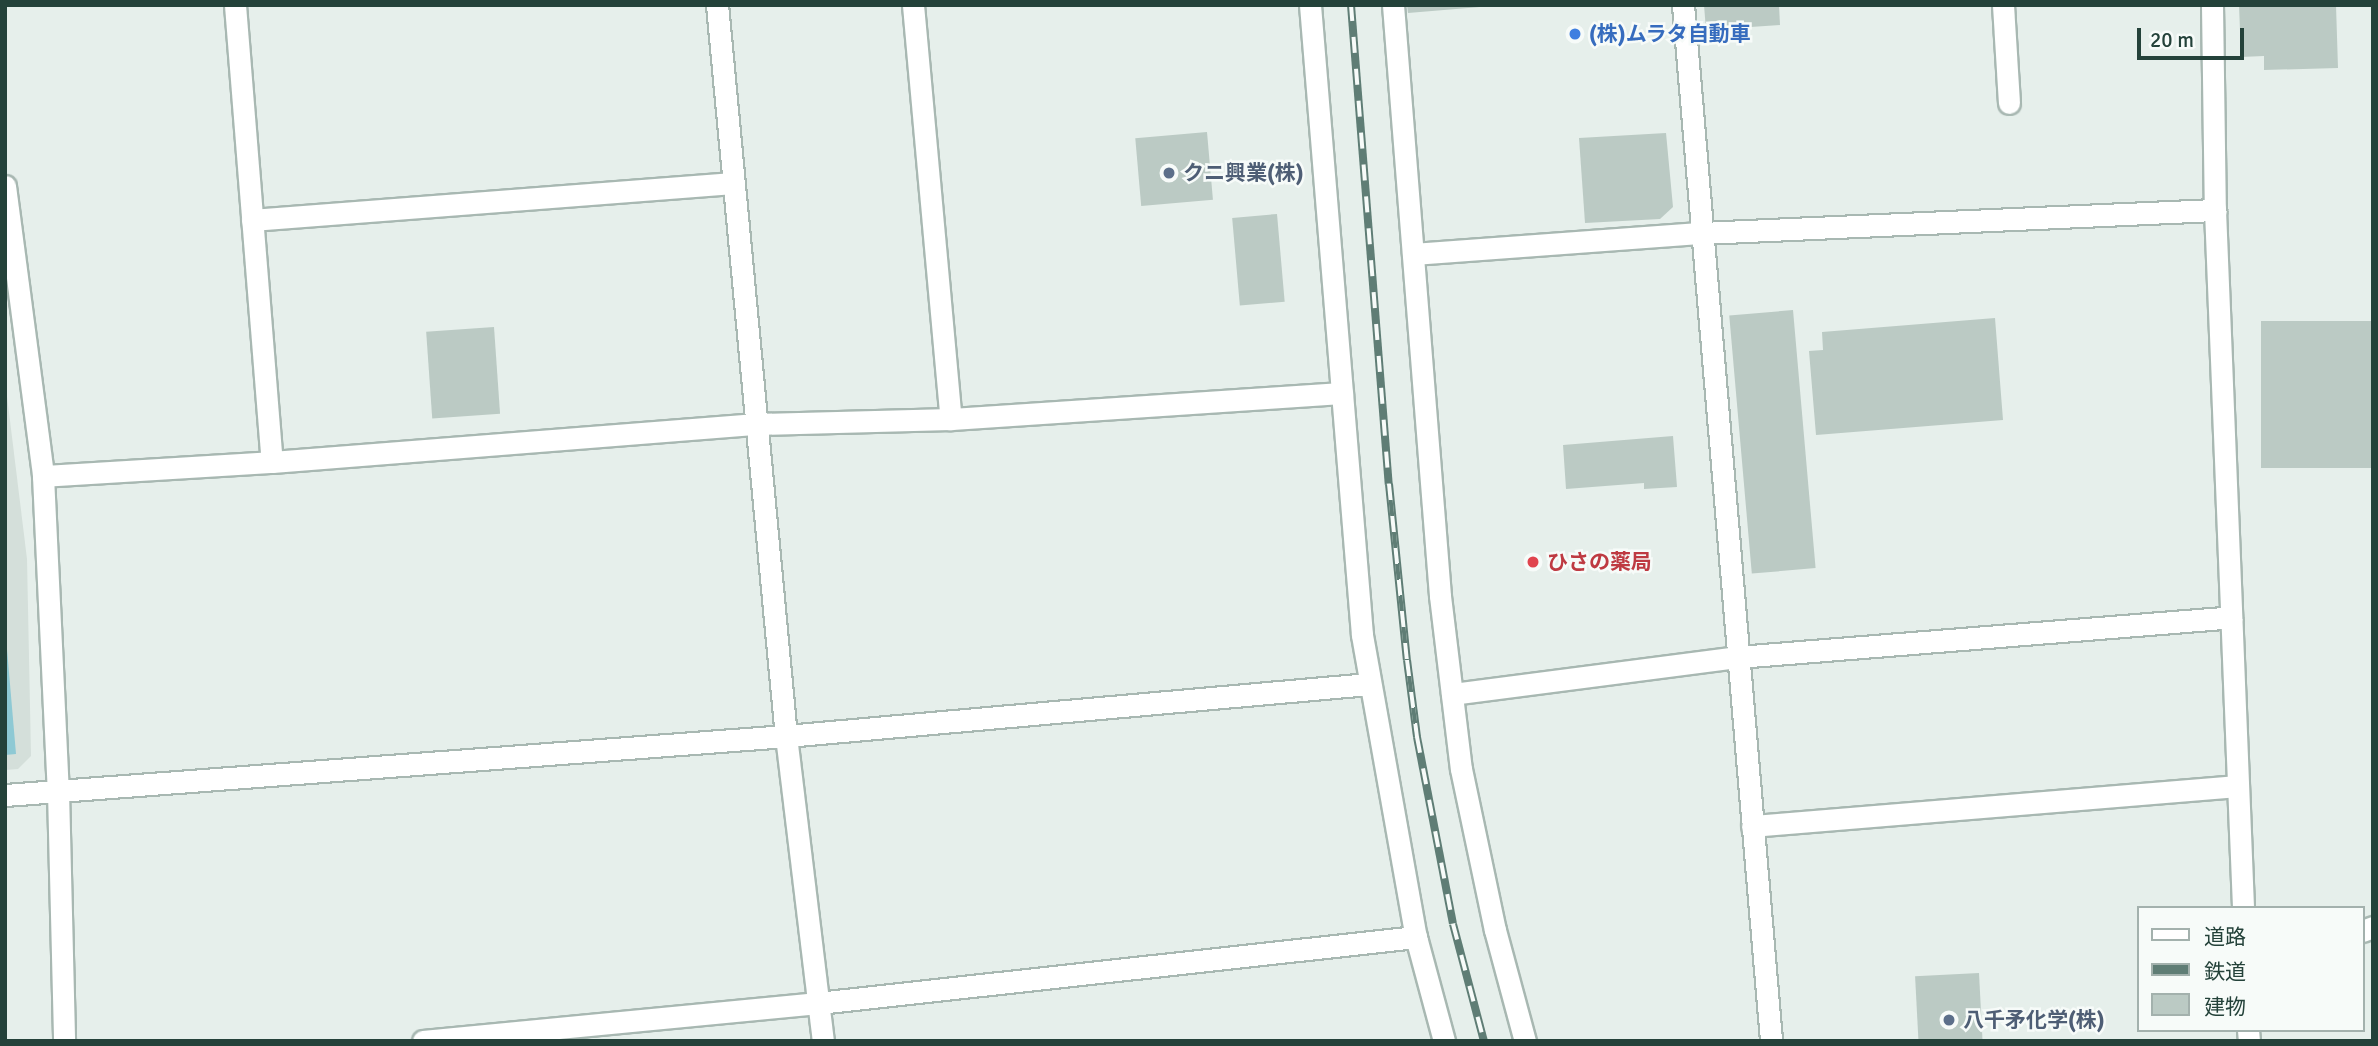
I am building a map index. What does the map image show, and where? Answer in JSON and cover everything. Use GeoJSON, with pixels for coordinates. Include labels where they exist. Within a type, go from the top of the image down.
{"type":"FeatureCollection","features":[{"type":"Feature","properties":{"kind":"street"},"geometry":{"type":"LineString","coordinates":[[235,5],[272,462]]}},
{"type":"Feature","properties":{"kind":"street"},"geometry":{"type":"LineString","coordinates":[[717,5],[786,736],[823,1041]]}},
{"type":"Feature","properties":{"kind":"street"},"geometry":{"type":"LineString","coordinates":[[913,5],[951,419]]}},
{"type":"Feature","properties":{"kind":"street"},"geometry":{"type":"LineString","coordinates":[[1310,5],[1362,635],[1416,937],[1444,1041]]}},
{"type":"Feature","properties":{"kind":"street"},"geometry":{"type":"LineString","coordinates":[[1393,5],[1440,596],[1461,769],[1489,903],[1525,1041]]}},
{"type":"Feature","properties":{"kind":"street"},"geometry":{"type":"LineString","coordinates":[[1683,5],[1770,1041]]}},
{"type":"Feature","properties":{"kind":"street"},"geometry":{"type":"LineString","coordinates":[[2003,5],[2009,103]]}},
{"type":"Feature","properties":{"kind":"street"},"geometry":{"type":"LineString","coordinates":[[2212,5],[2215,210],[2242,906]]}},
{"type":"Feature","properties":{"kind":"street"},"geometry":{"type":"LineString","coordinates":[[252,220],[733,183]]}},
{"type":"Feature","properties":{"kind":"street"},"geometry":{"type":"LineString","coordinates":[[5,186],[43,476],[58,791],[64,1041]]}},
{"type":"Feature","properties":{"kind":"street"},"geometry":{"type":"LineString","coordinates":[[1413,254],[1702,233],[2215,210]]}},
{"type":"Feature","properties":{"kind":"street"},"geometry":{"type":"LineString","coordinates":[[43,476],[272,462],[757,424],[951,419],[1342,393]]}},
{"type":"Feature","properties":{"kind":"street"},"geometry":{"type":"LineString","coordinates":[[1452,694],[1738,657],[2231,617]]}},
{"type":"Feature","properties":{"kind":"street"},"geometry":{"type":"LineString","coordinates":[[5,795],[786,736],[1369,684]]}},
{"type":"Feature","properties":{"kind":"street"},"geometry":{"type":"LineString","coordinates":[[1752,826],[2236,786]]}},
{"type":"Feature","properties":{"kind":"street"},"geometry":{"type":"LineString","coordinates":[[423,1041],[818,1003],[1416,937]]}},
{"type":"Feature","properties":{"kind":"shaded area"},"geometry":{"type":"Polygon","coordinates":[[[5,380],[27,559],[31,756],[18,769],[5,770],[5,380]]]}},
{"type":"Feature","properties":{"kind":"water"},"geometry":{"type":"Polygon","coordinates":[[[5,626],[16,754],[5,755],[5,626]]]}},
{"type":"Feature","properties":{"kind":"building"},"geometry":{"type":"Polygon","coordinates":[[[1407,5],[1480,5],[1480,7],[1408,13],[1407,5]]]}},
{"type":"Feature","properties":{"kind":"building"},"geometry":{"type":"Polygon","coordinates":[[[1704,5],[1779,5],[1780,25],[1706,30],[1704,5]]]}},
{"type":"Feature","properties":{"kind":"building"},"geometry":{"type":"Polygon","coordinates":[[[2239,5],[2336,5],[2338,68],[2264,70],[2264,56],[2241,57],[2239,5]]]}},
{"type":"Feature","properties":{"kind":"building"},"geometry":{"type":"Polygon","coordinates":[[[1207,132],[1213,200],[1141,206],[1135,138],[1207,132]]]}},
{"type":"Feature","properties":{"kind":"building"},"geometry":{"type":"Polygon","coordinates":[[[1666,133],[1673,207],[1660,219],[1585,223],[1579,138],[1666,133]]]}},
{"type":"Feature","properties":{"kind":"building"},"geometry":{"type":"Polygon","coordinates":[[[1277,214],[1285,302],[1240,306],[1232,218],[1277,214]]]}},
{"type":"Feature","properties":{"kind":"building"},"geometry":{"type":"Polygon","coordinates":[[[1793,310],[1816,568],[1752,574],[1729,316],[1793,310]]]}},
{"type":"Feature","properties":{"kind":"building"},"geometry":{"type":"Polygon","coordinates":[[[1995,318],[2003,420],[1816,435],[1809,351],[1823,350],[1822,332],[1995,318]]]}},
{"type":"Feature","properties":{"kind":"building"},"geometry":{"type":"Polygon","coordinates":[[[2261,321],[2373,321],[2373,468],[2261,468],[2261,321]]]}},
{"type":"Feature","properties":{"kind":"building"},"geometry":{"type":"Polygon","coordinates":[[[494,327],[500,414],[432,419],[426,332],[494,327]]]}},
{"type":"Feature","properties":{"kind":"building"},"geometry":{"type":"Polygon","coordinates":[[[1673,436],[1677,487],[1644,489],[1644,483],[1566,489],[1563,445],[1673,436]]]}},
{"type":"Feature","properties":{"kind":"building"},"geometry":{"type":"Polygon","coordinates":[[[1979,973],[1983,1041],[1918,1041],[1915,976],[1979,973]]]}},
{"type":"Feature","properties":{"kind":"railway"},"geometry":{"type":"LineString","coordinates":[[1351,5],[1389,484],[1407,660],[1417,737],[1453,924],[1484,1041]]}},
{"type":"Feature","properties":{"kind":"place","name":"(株)ムラタ自動車"},"geometry":{"type":"Point","coordinates":[1575,34]}},
{"type":"Feature","properties":{"kind":"place","name":"クニ興業(株)"},"geometry":{"type":"Point","coordinates":[1169,173]}},
{"type":"Feature","properties":{"kind":"place","name":"ひさの薬局"},"geometry":{"type":"Point","coordinates":[1533,562]}},
{"type":"Feature","properties":{"kind":"place","name":"八千矛化学(株)"},"geometry":{"type":"Point","coordinates":[1949,1020]}}]}
